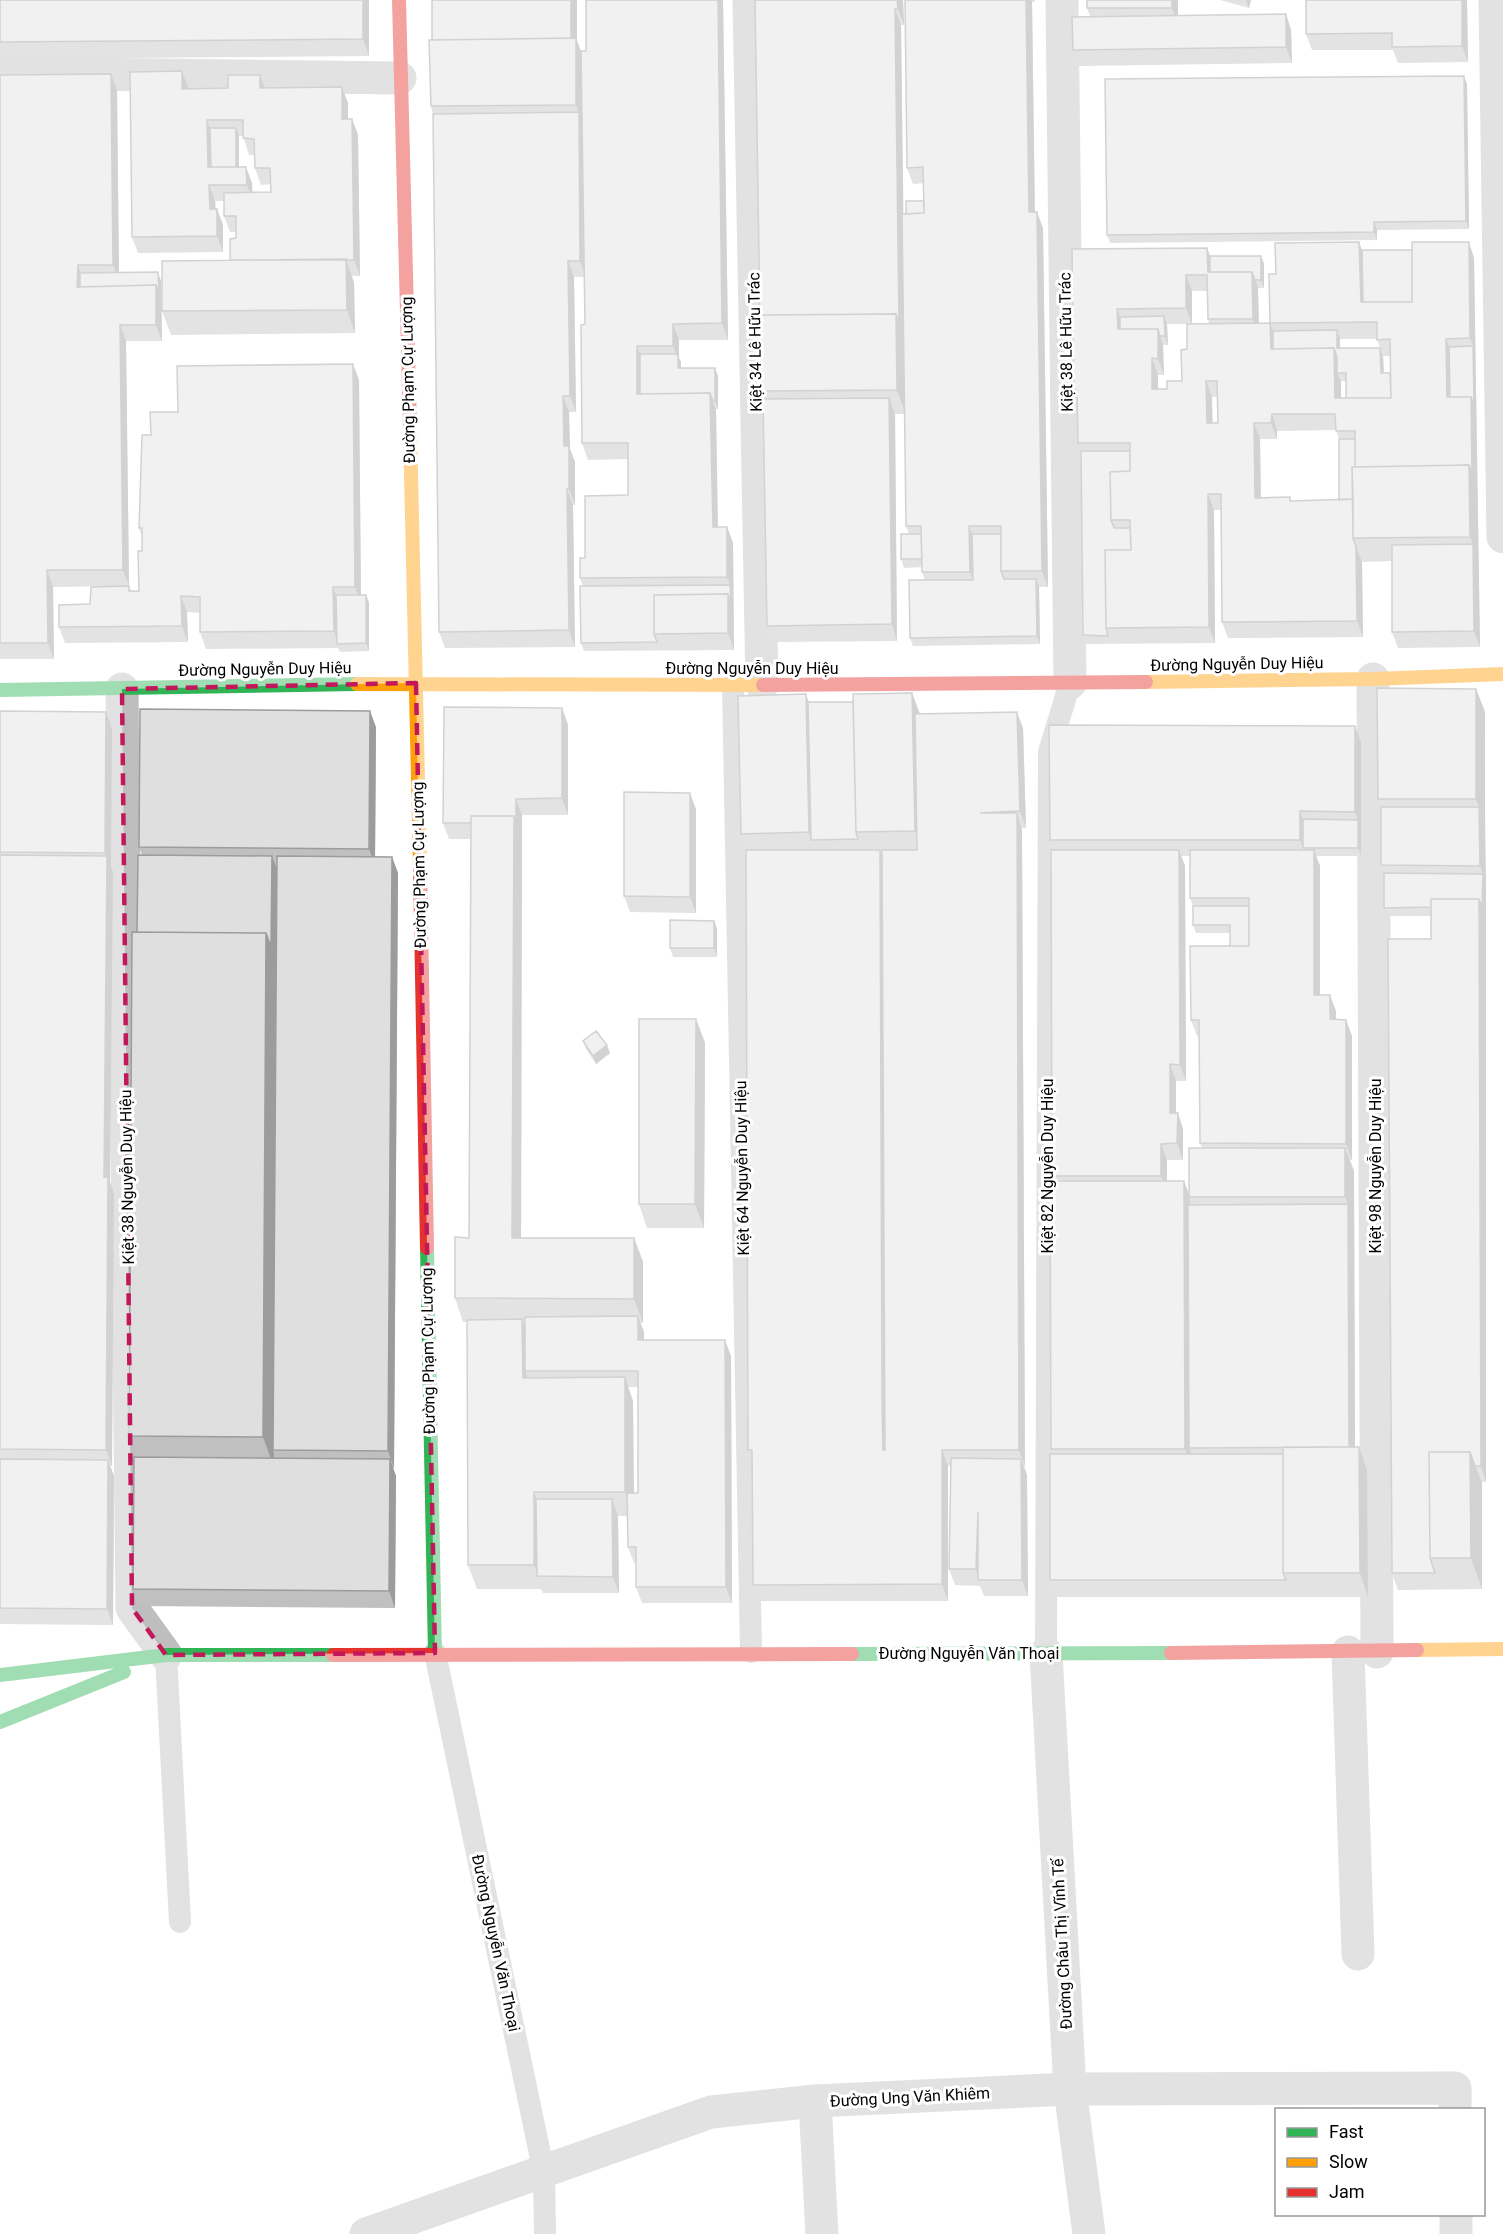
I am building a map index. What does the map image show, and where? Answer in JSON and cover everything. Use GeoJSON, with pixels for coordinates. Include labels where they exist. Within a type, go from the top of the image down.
{"type":"FeatureCollection","features":[{"type":"Feature","properties":{"kind":"street","name":"Đường Phạm Cự Lượng"},"geometry":{"type":"LineString","coordinates":[[399,0],[416,683],[435,1653]]}},
{"type":"Feature","properties":{"kind":"street","name":"Kiệt 34 Lê Hữu Trác"},"geometry":{"type":"LineString","coordinates":[[747,685],[748,0]]}},
{"type":"Feature","properties":{"kind":"street","name":"Kiệt 38 Lê Hữu Trác"},"geometry":{"type":"LineString","coordinates":[[1062,0],[1071,683]]}},
{"type":"Feature","properties":{"kind":"street"},"geometry":{"type":"LineString","coordinates":[[1495,0],[1503,537]]}},
{"type":"Feature","properties":{"kind":"street"},"geometry":{"type":"LineString","coordinates":[[0,73],[400,78]]}},
{"type":"Feature","properties":{"kind":"street","name":"Đường Nguyễn Duy Hiệu"},"geometry":{"type":"LineString","coordinates":[[0,690],[416,683],[747,685],[1071,683],[1373,679],[1503,674]]}},
{"type":"Feature","properties":{"kind":"street","name":"Kiệt 98 Nguyễn Duy Hiệu"},"geometry":{"type":"LineString","coordinates":[[1358,1954],[1373,679]]}},
{"type":"Feature","properties":{"kind":"street","name":"Kiệt 38 Nguyễn Duy Hiệu"},"geometry":{"type":"LineString","coordinates":[[122,689],[132,1608],[166,1654]]}},
{"type":"Feature","properties":{"kind":"street","name":"Đường Nguyễn Văn Thoại"},"geometry":{"type":"LineString","coordinates":[[0,1675],[166,1654],[1363,1652],[1503,1649]]}},
{"type":"Feature","properties":{"kind":"street","name":"Đường Châu Thị Vĩnh Tế"},"geometry":{"type":"LineString","coordinates":[[1046,1653],[1070,2090],[1089,2234]]}},
{"type":"Feature","properties":{"kind":"street","name":"Đường Nguyễn Văn Thoại"},"geometry":{"type":"LineString","coordinates":[[0,1722],[166,1654]]}},
{"type":"Feature","properties":{"kind":"street","name":"Đường Ung Văn Khiêm"},"geometry":{"type":"LineString","coordinates":[[366,2234],[544,2173],[711,2112],[815,2101],[1070,2090],[1455,2088],[1455,2108]]}},
{"type":"Feature","properties":{"kind":"street"},"geometry":{"type":"LineString","coordinates":[[815,2101],[822,2234]]}},
{"type":"Feature","properties":{"kind":"street"},"geometry":{"type":"LineString","coordinates":[[1456,2216],[1456,2234]]}},
{"type":"Feature","properties":{"kind":"lane","name":"Kiệt 82 Nguyễn Duy Hiệu"},"geometry":{"type":"LineString","coordinates":[[1046,1653],[1049,752],[1071,683]]}},
{"type":"Feature","properties":{"kind":"lane","name":"Kiệt 64 Nguyễn Duy Hiệu"},"geometry":{"type":"LineString","coordinates":[[747,685],[751,1652]]}},
{"type":"Feature","properties":{"kind":"lane","name":"Đường Nguyễn Văn Thoại"},"geometry":{"type":"LineString","coordinates":[[435,1653],[544,2173],[545,2234]]}},
{"type":"Feature","properties":{"kind":"lane"},"geometry":{"type":"LineString","coordinates":[[166,1654],[180,1922]]}},
{"type":"Feature","properties":{"kind":"highlighted area"},"geometry":{"type":"Polygon","coordinates":[[[416,683],[435,1653],[166,1655],[132,1608],[122,689],[416,683]]]}},
{"type":"Feature","properties":{"kind":"building"},"geometry":{"type":"Polygon","coordinates":[[[0,0],[363,0],[363,39],[0,42],[0,0]]]}},
{"type":"Feature","properties":{"kind":"building"},"geometry":{"type":"Polygon","coordinates":[[[432,0],[571,0],[571,38],[432,40],[432,0]]]}},
{"type":"Feature","properties":{"kind":"building"},"geometry":{"type":"Polygon","coordinates":[[[586,0],[718,0],[722,323],[673,324],[673,346],[637,346],[637,394],[710,393],[713,527],[727,527],[727,577],[580,578],[580,558],[585,558],[585,496],[628,495],[628,443],[582,443],[581,325],[585,324],[581,51],[586,51],[586,0]]]}},
{"type":"Feature","properties":{"kind":"building"},"geometry":{"type":"Polygon","coordinates":[[[755,0],[897,0],[898,9],[895,9],[899,322],[896,314],[760,315],[755,0]]]}},
{"type":"Feature","properties":{"kind":"building"},"geometry":{"type":"Polygon","coordinates":[[[905,0],[1026,0],[1029,212],[1037,212],[1042,571],[1001,571],[1001,526],[969,526],[970,572],[922,572],[921,526],[906,526],[902,214],[924,213],[923,167],[907,168],[905,0]]]}},
{"type":"Feature","properties":{"kind":"building"},"geometry":{"type":"Polygon","coordinates":[[[1087,0],[1172,0],[1172,8],[1087,8],[1087,0]]]}},
{"type":"Feature","properties":{"kind":"building"},"geometry":{"type":"Polygon","coordinates":[[[1306,0],[1462,0],[1462,46],[1392,47],[1392,33],[1306,34],[1306,0]]]}},
{"type":"Feature","properties":{"kind":"building"},"geometry":{"type":"Polygon","coordinates":[[[1286,14],[1286,47],[1073,50],[1072,17],[1286,14]]]}},
{"type":"Feature","properties":{"kind":"building"},"geometry":{"type":"Polygon","coordinates":[[[576,38],[576,105],[431,106],[429,40],[576,38]]]}},
{"type":"Feature","properties":{"kind":"building"},"geometry":{"type":"Polygon","coordinates":[[[182,71],[182,89],[228,88],[228,75],[260,75],[260,88],[342,87],[342,119],[352,119],[354,260],[230,260],[230,239],[236,238],[236,216],[224,216],[224,193],[271,192],[270,168],[255,168],[254,139],[243,138],[243,120],[207,120],[208,167],[246,167],[247,185],[209,185],[210,209],[217,209],[217,236],[132,237],[130,72],[182,71]]]}},
{"type":"Feature","properties":{"kind":"building"},"geometry":{"type":"Polygon","coordinates":[[[111,74],[113,265],[78,265],[77,287],[156,285],[156,325],[120,325],[123,570],[47,570],[48,643],[0,643],[0,75],[111,74]]]}},
{"type":"Feature","properties":{"kind":"building"},"geometry":{"type":"Polygon","coordinates":[[[1464,76],[1466,221],[1374,222],[1374,232],[1107,235],[1105,79],[1464,76]]]}},
{"type":"Feature","properties":{"kind":"building"},"geometry":{"type":"Polygon","coordinates":[[[579,112],[580,261],[568,261],[570,396],[563,396],[564,446],[569,446],[569,489],[567,489],[569,630],[439,632],[433,114],[579,112]]]}},
{"type":"Feature","properties":{"kind":"building"},"geometry":{"type":"Polygon","coordinates":[[[210,128],[236,128],[236,167],[211,167],[210,128]]]}},
{"type":"Feature","properties":{"kind":"building"},"geometry":{"type":"Polygon","coordinates":[[[906,201],[924,201],[924,213],[906,214],[906,201]]]}},
{"type":"Feature","properties":{"kind":"building"},"geometry":{"type":"Polygon","coordinates":[[[1359,242],[1361,302],[1412,302],[1412,242],[1469,242],[1470,338],[1446,339],[1447,397],[1471,397],[1472,473],[1469,465],[1355,467],[1355,431],[1336,431],[1335,414],[1272,414],[1271,423],[1254,423],[1255,498],[1290,497],[1290,501],[1353,499],[1357,621],[1222,622],[1221,494],[1208,494],[1209,627],[1106,628],[1105,550],[1131,550],[1130,520],[1111,520],[1110,472],[1130,471],[1130,443],[1078,443],[1077,390],[1074,390],[1072,249],[1207,248],[1208,272],[1252,272],[1253,319],[1208,319],[1207,275],[1186,275],[1186,308],[1117,309],[1118,329],[1158,329],[1158,359],[1152,358],[1152,389],[1167,389],[1167,381],[1182,381],[1181,350],[1187,349],[1187,324],[1270,323],[1269,274],[1276,274],[1275,243],[1359,242]],[[1377,322],[1270,323],[1271,349],[1334,348],[1335,398],[1391,398],[1390,339],[1377,340],[1377,322]],[[1206,381],[1207,423],[1218,423],[1217,381],[1206,381]]]}},
{"type":"Feature","properties":{"kind":"building"},"geometry":{"type":"Polygon","coordinates":[[[1362,250],[1412,250],[1412,302],[1363,302],[1362,250]]]}},
{"type":"Feature","properties":{"kind":"building"},"geometry":{"type":"Polygon","coordinates":[[[1210,256],[1261,256],[1261,280],[1255,280],[1252,272],[1210,272],[1210,256]]]}},
{"type":"Feature","properties":{"kind":"building"},"geometry":{"type":"Polygon","coordinates":[[[346,259],[347,310],[162,311],[162,261],[346,259]]]}},
{"type":"Feature","properties":{"kind":"building"},"geometry":{"type":"Polygon","coordinates":[[[158,272],[159,293],[156,285],[80,287],[80,273],[158,272]]]}},
{"type":"Feature","properties":{"kind":"building"},"geometry":{"type":"Polygon","coordinates":[[[896,314],[897,390],[761,391],[759,315],[896,314]]]}},
{"type":"Feature","properties":{"kind":"building"},"geometry":{"type":"Polygon","coordinates":[[[1164,316],[1165,336],[1160,336],[1158,329],[1120,329],[1120,317],[1164,316]]]}},
{"type":"Feature","properties":{"kind":"building"},"geometry":{"type":"Polygon","coordinates":[[[1337,330],[1337,348],[1380,348],[1381,373],[1390,373],[1391,398],[1346,398],[1346,373],[1337,373],[1337,357],[1334,348],[1273,349],[1273,331],[1337,330]]]}},
{"type":"Feature","properties":{"kind":"building"},"geometry":{"type":"Polygon","coordinates":[[[1473,346],[1474,405],[1471,397],[1450,397],[1449,347],[1473,346]]]}},
{"type":"Feature","properties":{"kind":"building"},"geometry":{"type":"Polygon","coordinates":[[[640,354],[678,354],[678,368],[715,368],[715,401],[710,393],[640,394],[640,354]]]}},
{"type":"Feature","properties":{"kind":"building"},"geometry":{"type":"Polygon","coordinates":[[[353,364],[355,587],[333,587],[334,631],[200,632],[200,597],[181,596],[182,626],[59,627],[59,605],[90,604],[91,587],[129,586],[129,591],[139,591],[138,551],[142,551],[142,528],[139,528],[142,435],[151,435],[150,412],[178,412],[177,366],[353,364]]]}},
{"type":"Feature","properties":{"kind":"building"},"geometry":{"type":"Polygon","coordinates":[[[889,398],[892,624],[767,626],[763,399],[889,398]]]}},
{"type":"Feature","properties":{"kind":"building"},"geometry":{"type":"Polygon","coordinates":[[[1339,439],[1355,439],[1355,467],[1352,467],[1353,499],[1339,500],[1339,439]]]}},
{"type":"Feature","properties":{"kind":"building"},"geometry":{"type":"Polygon","coordinates":[[[1081,451],[1130,451],[1130,471],[1110,472],[1111,520],[1114,528],[1130,528],[1131,550],[1105,550],[1108,636],[1083,635],[1081,451]]]}},
{"type":"Feature","properties":{"kind":"building"},"geometry":{"type":"Polygon","coordinates":[[[1469,465],[1470,537],[1353,538],[1352,467],[1469,465]]]}},
{"type":"Feature","properties":{"kind":"building"},"geometry":{"type":"Polygon","coordinates":[[[901,534],[921,534],[922,559],[901,559],[901,534]]]}},
{"type":"Feature","properties":{"kind":"building"},"geometry":{"type":"Polygon","coordinates":[[[972,534],[1001,534],[1001,571],[1004,579],[1036,579],[1037,636],[910,638],[909,580],[973,580],[972,534]]]}},
{"type":"Feature","properties":{"kind":"building"},"geometry":{"type":"Polygon","coordinates":[[[1473,544],[1474,631],[1392,632],[1392,545],[1473,544]]]}},
{"type":"Feature","properties":{"kind":"building"},"geometry":{"type":"Polygon","coordinates":[[[730,585],[731,602],[728,594],[654,595],[654,634],[657,642],[581,643],[580,586],[730,585]]]}},
{"type":"Feature","properties":{"kind":"building"},"geometry":{"type":"Polygon","coordinates":[[[728,594],[728,633],[654,634],[654,595],[728,594]]]}},
{"type":"Feature","properties":{"kind":"building"},"geometry":{"type":"Polygon","coordinates":[[[336,595],[366,595],[366,643],[337,644],[336,595]]]}},
{"type":"Feature","properties":{"kind":"building"},"geometry":{"type":"Polygon","coordinates":[[[1377,688],[1476,689],[1476,799],[1378,799],[1377,688]]]}},
{"type":"Feature","properties":{"kind":"building"},"geometry":{"type":"Polygon","coordinates":[[[912,693],[915,831],[856,832],[853,694],[912,693]]]}},
{"type":"Feature","properties":{"kind":"building"},"geometry":{"type":"Polygon","coordinates":[[[806,694],[809,832],[741,834],[738,696],[806,694]]]}},
{"type":"Feature","properties":{"kind":"building"},"geometry":{"type":"Polygon","coordinates":[[[808,702],[853,702],[858,839],[811,840],[808,702]]]}},
{"type":"Feature","properties":{"kind":"building"},"geometry":{"type":"Polygon","coordinates":[[[444,707],[562,708],[562,798],[516,799],[516,824],[514,816],[471,816],[471,823],[443,823],[444,707]]]}},
{"type":"Feature","properties":{"kind":"building"},"geometry":{"type":"Polygon","coordinates":[[[140,709],[370,711],[369,849],[139,847],[140,709]]]}},
{"type":"Feature","properties":{"kind":"building"},"geometry":{"type":"Polygon","coordinates":[[[0,711],[106,712],[105,853],[0,852],[0,711]]]}},
{"type":"Feature","properties":{"kind":"building"},"geometry":{"type":"Polygon","coordinates":[[[1017,712],[1020,811],[980,813],[1017,813],[1019,1450],[942,1450],[942,1584],[753,1585],[752,1450],[748,1450],[746,850],[880,850],[882,1398],[883,1450],[885,1450],[882,850],[917,850],[915,714],[1017,712]]]}},
{"type":"Feature","properties":{"kind":"building"},"geometry":{"type":"Polygon","coordinates":[[[1049,725],[1355,726],[1355,812],[1300,811],[1300,840],[1050,840],[1049,725]]]}},
{"type":"Feature","properties":{"kind":"building"},"geometry":{"type":"Polygon","coordinates":[[[624,792],[690,793],[690,897],[624,896],[624,792]]]}},
{"type":"Feature","properties":{"kind":"building"},"geometry":{"type":"Polygon","coordinates":[[[1381,807],[1479,807],[1480,866],[1381,865],[1381,807]]]}},
{"type":"Feature","properties":{"kind":"building"},"geometry":{"type":"Polygon","coordinates":[[[471,816],[514,816],[512,1238],[634,1238],[634,1299],[455,1298],[455,1237],[469,1238],[471,816]]]}},
{"type":"Feature","properties":{"kind":"building"},"geometry":{"type":"Polygon","coordinates":[[[1303,819],[1358,820],[1358,848],[1303,848],[1303,819]]]}},
{"type":"Feature","properties":{"kind":"building"},"geometry":{"type":"Polygon","coordinates":[[[1051,850],[1179,850],[1180,1065],[1170,1064],[1170,1113],[1178,1113],[1177,1143],[1161,1144],[1161,1176],[1052,1176],[1051,850]]]}},
{"type":"Feature","properties":{"kind":"building"},"geometry":{"type":"Polygon","coordinates":[[[1190,850],[1314,850],[1314,995],[1330,995],[1330,1019],[1346,1020],[1346,1144],[1200,1143],[1199,1020],[1191,1020],[1190,946],[1249,946],[1249,898],[1190,898],[1190,850]]]}},
{"type":"Feature","properties":{"kind":"building"},"geometry":{"type":"Polygon","coordinates":[[[0,855],[107,856],[104,1177],[108,1177],[106,1450],[0,1449],[0,855]]]}},
{"type":"Feature","properties":{"kind":"building"},"geometry":{"type":"Polygon","coordinates":[[[138,855],[272,856],[271,947],[266,933],[137,932],[138,855]]]}},
{"type":"Feature","properties":{"kind":"building"},"geometry":{"type":"Polygon","coordinates":[[[277,856],[392,857],[388,1451],[273,1450],[277,856]]]}},
{"type":"Feature","properties":{"kind":"building"},"geometry":{"type":"Polygon","coordinates":[[[1384,873],[1483,874],[1482,907],[1479,899],[1431,899],[1431,907],[1384,908],[1384,873]]]}},
{"type":"Feature","properties":{"kind":"building"},"geometry":{"type":"Polygon","coordinates":[[[1431,899],[1479,899],[1481,1466],[1475,1466],[1470,1452],[1429,1452],[1430,1558],[1435,1573],[1392,1573],[1388,939],[1431,939],[1431,899]]]}},
{"type":"Feature","properties":{"kind":"building"},"geometry":{"type":"Polygon","coordinates":[[[1193,906],[1249,906],[1249,946],[1230,946],[1230,925],[1193,925],[1193,906]]]}},
{"type":"Feature","properties":{"kind":"building"},"geometry":{"type":"Polygon","coordinates":[[[670,920],[714,921],[714,948],[670,948],[670,920]]]}},
{"type":"Feature","properties":{"kind":"building"},"geometry":{"type":"Polygon","coordinates":[[[132,932],[266,933],[263,1437],[129,1436],[132,932]]]}},
{"type":"Feature","properties":{"kind":"building"},"geometry":{"type":"Polygon","coordinates":[[[639,1019],[696,1019],[695,1204],[639,1204],[639,1019]]]}},
{"type":"Feature","properties":{"kind":"building"},"geometry":{"type":"Polygon","coordinates":[[[596,1031],[607,1045],[593,1056],[583,1041],[596,1031]]]}},
{"type":"Feature","properties":{"kind":"building"},"geometry":{"type":"Polygon","coordinates":[[[1189,1148],[1345,1148],[1345,1197],[1189,1197],[1189,1148]]]}},
{"type":"Feature","properties":{"kind":"building"},"geometry":{"type":"Polygon","coordinates":[[[1050,1181],[1184,1181],[1185,1449],[1051,1449],[1050,1181]]]}},
{"type":"Feature","properties":{"kind":"building"},"geometry":{"type":"Polygon","coordinates":[[[1348,1204],[1349,1447],[1189,1448],[1188,1205],[1348,1204]]]}},
{"type":"Feature","properties":{"kind":"building"},"geometry":{"type":"Polygon","coordinates":[[[638,1316],[638,1340],[725,1340],[726,1587],[636,1587],[636,1547],[628,1547],[627,1493],[638,1493],[638,1371],[525,1371],[525,1317],[638,1316]]]}},
{"type":"Feature","properties":{"kind":"building"},"geometry":{"type":"Polygon","coordinates":[[[522,1319],[523,1378],[625,1377],[625,1492],[534,1492],[534,1565],[468,1565],[467,1320],[522,1319]]]}},
{"type":"Feature","properties":{"kind":"building"},"geometry":{"type":"Polygon","coordinates":[[[1283,1447],[1359,1447],[1360,1573],[1283,1573],[1283,1447]]]}},
{"type":"Feature","properties":{"kind":"building"},"geometry":{"type":"Polygon","coordinates":[[[1429,1452],[1470,1452],[1471,1558],[1430,1558],[1429,1452]]]}},
{"type":"Feature","properties":{"kind":"building"},"geometry":{"type":"Polygon","coordinates":[[[1050,1454],[1283,1454],[1283,1573],[1286,1580],[1050,1580],[1050,1454]]]}},
{"type":"Feature","properties":{"kind":"building"},"geometry":{"type":"Polygon","coordinates":[[[134,1457],[390,1459],[389,1591],[133,1589],[134,1457]]]}},
{"type":"Feature","properties":{"kind":"building"},"geometry":{"type":"Polygon","coordinates":[[[951,1458],[1021,1459],[1022,1580],[978,1580],[978,1512],[976,1569],[949,1569],[951,1458]]]}},
{"type":"Feature","properties":{"kind":"building"},"geometry":{"type":"Polygon","coordinates":[[[0,1459],[108,1460],[107,1609],[0,1608],[0,1459]]]}},
{"type":"Feature","properties":{"kind":"building"},"geometry":{"type":"Polygon","coordinates":[[[536,1499],[612,1499],[613,1577],[537,1576],[536,1499]]]}},
{"type":"Feature","properties":{"kind":"traffic: fast"},"geometry":{"type":"LineString","coordinates":[[0,690],[357,684]]}},
{"type":"Feature","properties":{"kind":"traffic: fast"},"geometry":{"type":"LineString","coordinates":[[427,1248],[435,1653]]}},
{"type":"Feature","properties":{"kind":"traffic: fast"},"geometry":{"type":"LineString","coordinates":[[852,1654],[1171,1653]]}},
{"type":"Feature","properties":{"kind":"traffic: fast"},"geometry":{"type":"LineString","coordinates":[[0,1675],[166,1655],[333,1655]]}},
{"type":"Feature","properties":{"kind":"traffic: fast"},"geometry":{"type":"LineString","coordinates":[[0,1722],[124,1672]]}},
{"type":"Feature","properties":{"kind":"traffic: slow"},"geometry":{"type":"LineString","coordinates":[[410,430],[420,866]]}},
{"type":"Feature","properties":{"kind":"traffic: slow"},"geometry":{"type":"LineString","coordinates":[[1146,682],[1373,679],[1503,674]]}},
{"type":"Feature","properties":{"kind":"traffic: slow"},"geometry":{"type":"LineString","coordinates":[[357,684],[763,685]]}},
{"type":"Feature","properties":{"kind":"traffic: slow"},"geometry":{"type":"LineString","coordinates":[[1417,1650],[1503,1649]]}},
{"type":"Feature","properties":{"kind":"traffic: jam"},"geometry":{"type":"LineString","coordinates":[[399,0],[410,430]]}},
{"type":"Feature","properties":{"kind":"traffic: jam"},"geometry":{"type":"LineString","coordinates":[[763,685],[1146,682]]}},
{"type":"Feature","properties":{"kind":"traffic: jam"},"geometry":{"type":"LineString","coordinates":[[420,866],[427,1248]]}},
{"type":"Feature","properties":{"kind":"traffic: jam"},"geometry":{"type":"LineString","coordinates":[[1171,1653],[1417,1650]]}},
{"type":"Feature","properties":{"kind":"traffic: jam"},"geometry":{"type":"LineString","coordinates":[[333,1655],[852,1654]]}}]}
